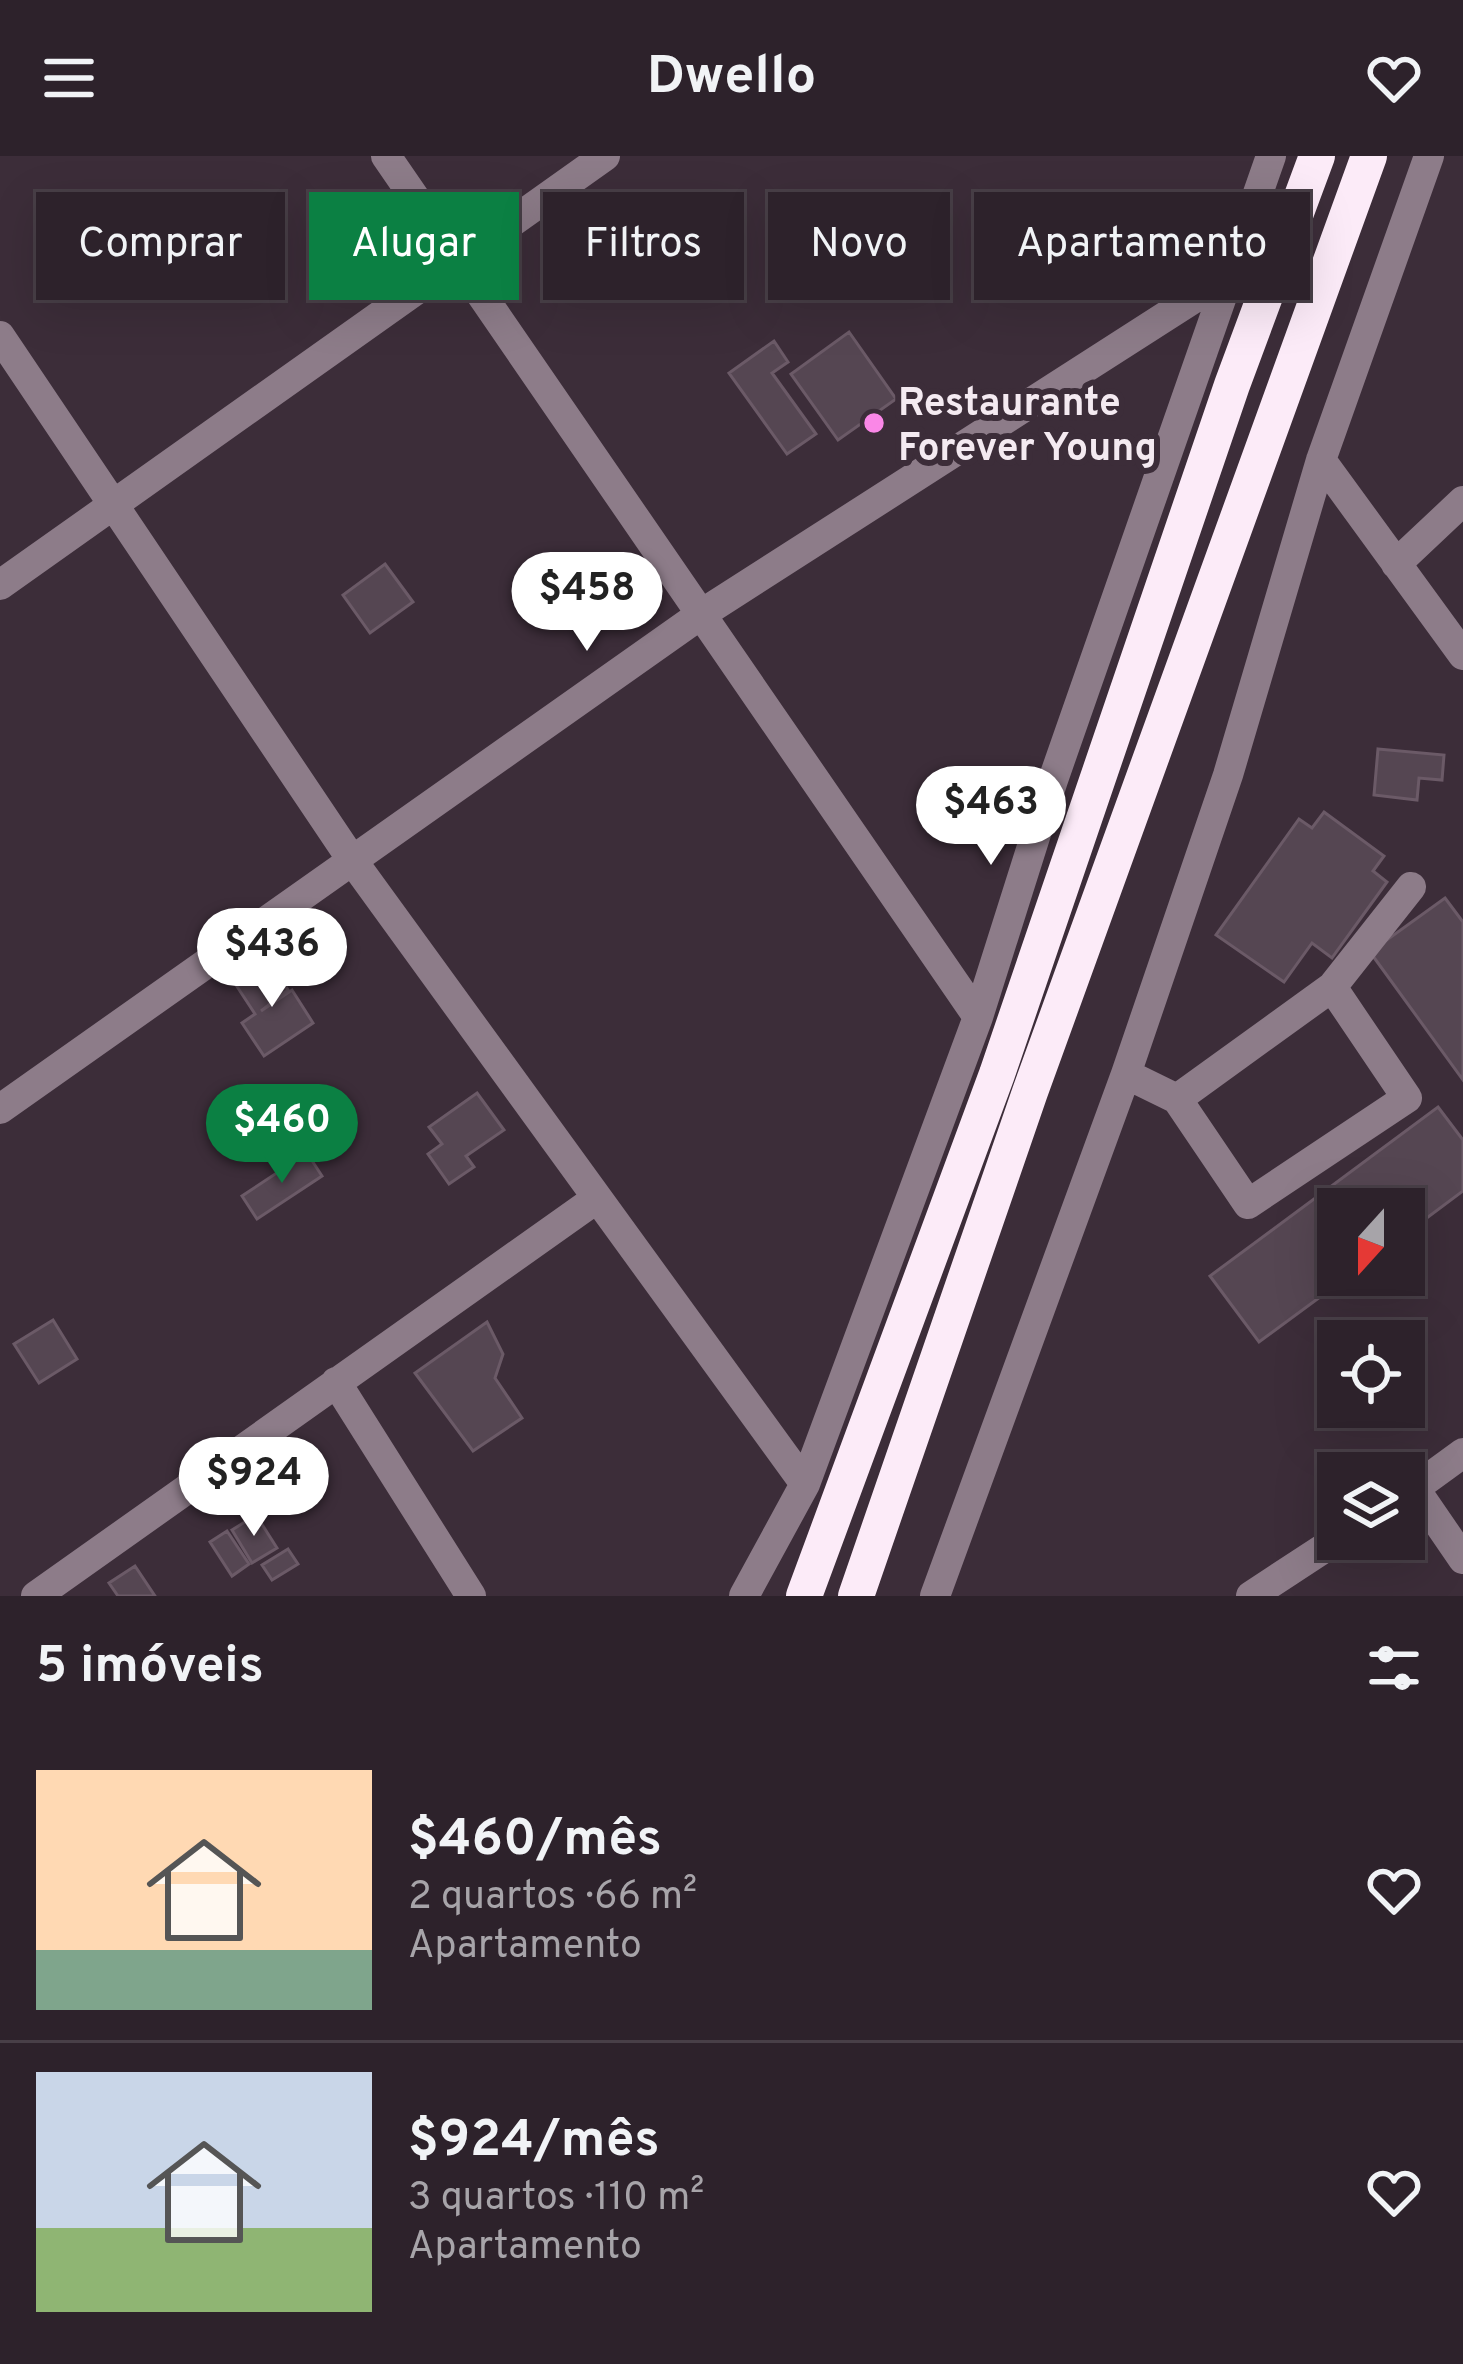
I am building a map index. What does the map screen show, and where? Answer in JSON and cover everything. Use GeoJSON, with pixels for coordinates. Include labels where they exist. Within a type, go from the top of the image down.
{"type":"FeatureCollection","features":[{"type":"Feature","properties":{"kind":"highway"},"geometry":{"type":"LineString","coordinates":[[804,1596],[997,1074],[1232,385],[1317,156]]}},
{"type":"Feature","properties":{"kind":"highway"},"geometry":{"type":"LineString","coordinates":[[856,1596],[1037,1070],[1369,156]]}},
{"type":"Feature","properties":{"kind":"street"},"geometry":{"type":"LineString","coordinates":[[386,156],[411,192]]}},
{"type":"Feature","properties":{"kind":"street"},"geometry":{"type":"LineString","coordinates":[[519,219],[605,156]]}},
{"type":"Feature","properties":{"kind":"street"},"geometry":{"type":"LineString","coordinates":[[1258,192],[1271,156]]}},
{"type":"Feature","properties":{"kind":"street"},"geometry":{"type":"LineString","coordinates":[[935,1596],[1126,1074],[1228,775],[1321,460],[1429,156]]}},
{"type":"Feature","properties":{"kind":"street"},"geometry":{"type":"LineString","coordinates":[[0,584],[406,300]]}},
{"type":"Feature","properties":{"kind":"street"},"geometry":{"type":"LineString","coordinates":[[486,300],[978,1017]]}},
{"type":"Feature","properties":{"kind":"street"},"geometry":{"type":"LineString","coordinates":[[0,1109],[703,613],[1191,300]]}},
{"type":"Feature","properties":{"kind":"street"},"geometry":{"type":"LineString","coordinates":[[744,1596],[805,1484],[978,1017],[1053,780],[1219,300]]}},
{"type":"Feature","properties":{"kind":"street"},"geometry":{"type":"LineString","coordinates":[[0,336],[352,860],[805,1484]]}},
{"type":"Feature","properties":{"kind":"street"},"geometry":{"type":"LineString","coordinates":[[1321,460],[1463,655]]}},
{"type":"Feature","properties":{"kind":"street"},"geometry":{"type":"LineString","coordinates":[[1396,564],[1463,501]]}},
{"type":"Feature","properties":{"kind":"street"},"geometry":{"type":"LineString","coordinates":[[1177,1099],[1332,987],[1411,887]]}},
{"type":"Feature","properties":{"kind":"street"},"geometry":{"type":"LineString","coordinates":[[1126,1074],[1177,1099],[1248,1204],[1407,1098],[1332,987]]}},
{"type":"Feature","properties":{"kind":"street"},"geometry":{"type":"LineString","coordinates":[[36,1596],[596,1199]]}},
{"type":"Feature","properties":{"kind":"street"},"geometry":{"type":"LineString","coordinates":[[336,1382],[471,1596]]}},
{"type":"Feature","properties":{"kind":"street"},"geometry":{"type":"LineString","coordinates":[[1425,1480],[1463,1453]]}},
{"type":"Feature","properties":{"kind":"street"},"geometry":{"type":"LineString","coordinates":[[1425,1512],[1463,1559]]}},
{"type":"Feature","properties":{"kind":"street"},"geometry":{"type":"LineString","coordinates":[[1251,1596],[1317,1553]]}},
{"type":"Feature","properties":{"kind":"building"},"geometry":{"type":"Polygon","coordinates":[[[849,332],[896,399],[838,440],[791,374],[849,332]]]}},
{"type":"Feature","properties":{"kind":"building"},"geometry":{"type":"Polygon","coordinates":[[[774,341],[788,362],[772,373],[816,434],[787,454],[729,373],[774,341]]]}},
{"type":"Feature","properties":{"kind":"building"},"geometry":{"type":"Polygon","coordinates":[[[385,564],[413,602],[370,633],[343,595],[385,564]]]}},
{"type":"Feature","properties":{"kind":"building"},"geometry":{"type":"Polygon","coordinates":[[[1378,749],[1444,755],[1442,780],[1419,778],[1417,800],[1374,795],[1378,749]]]}},
{"type":"Feature","properties":{"kind":"building"},"geometry":{"type":"Polygon","coordinates":[[[1324,812],[1384,856],[1373,871],[1387,882],[1332,958],[1312,943],[1284,982],[1216,935],[1299,819],[1312,828],[1324,812]]]}},
{"type":"Feature","properties":{"kind":"building"},"geometry":{"type":"Polygon","coordinates":[[[1445,898],[1463,922],[1463,1080],[1370,952],[1445,898]]]}},
{"type":"Feature","properties":{"kind":"building"},"geometry":{"type":"Polygon","coordinates":[[[270,962],[288,990],[261,1011],[292,990],[313,1023],[264,1056],[242,1023],[255,1014],[236,985],[270,962]]]}},
{"type":"Feature","properties":{"kind":"building"},"geometry":{"type":"Polygon","coordinates":[[[477,1093],[504,1130],[466,1156],[474,1167],[449,1184],[428,1154],[442,1144],[429,1127],[477,1093]]]}},
{"type":"Feature","properties":{"kind":"building"},"geometry":{"type":"Polygon","coordinates":[[[1438,1107],[1463,1140],[1463,1191],[1425,1219],[1425,1188],[1329,1188],[1438,1107]]]}},
{"type":"Feature","properties":{"kind":"building"},"geometry":{"type":"Polygon","coordinates":[[[307,1153],[322,1176],[257,1219],[242,1196],[307,1153]]]}},
{"type":"Feature","properties":{"kind":"building"},"geometry":{"type":"Polygon","coordinates":[[[1317,1197],[1317,1296],[1321,1296],[1259,1342],[1210,1276],[1317,1197]]]}},
{"type":"Feature","properties":{"kind":"building"},"geometry":{"type":"Polygon","coordinates":[[[53,1320],[77,1359],[39,1383],[14,1344],[53,1320]]]}},
{"type":"Feature","properties":{"kind":"building"},"geometry":{"type":"Polygon","coordinates":[[[487,1322],[503,1354],[495,1378],[522,1418],[473,1451],[415,1373],[487,1322]]]}},
{"type":"Feature","properties":{"kind":"building"},"geometry":{"type":"Polygon","coordinates":[[[256,1515],[277,1548],[252,1563],[232,1530],[256,1515]]]}},
{"type":"Feature","properties":{"kind":"building"},"geometry":{"type":"Polygon","coordinates":[[[227,1531],[249,1564],[232,1576],[210,1542],[227,1531]]]}},
{"type":"Feature","properties":{"kind":"building"},"geometry":{"type":"Polygon","coordinates":[[[288,1549],[298,1564],[272,1580],[262,1565],[288,1549]]]}},
{"type":"Feature","properties":{"kind":"building"},"geometry":{"type":"Polygon","coordinates":[[[135,1566],[155,1596],[118,1596],[109,1583],[135,1566]]]}},
{"type":"Feature","properties":{"kind":"place","name":"Restaurante Forever Young"},"geometry":{"type":"Point","coordinates":[874,423]}}]}
